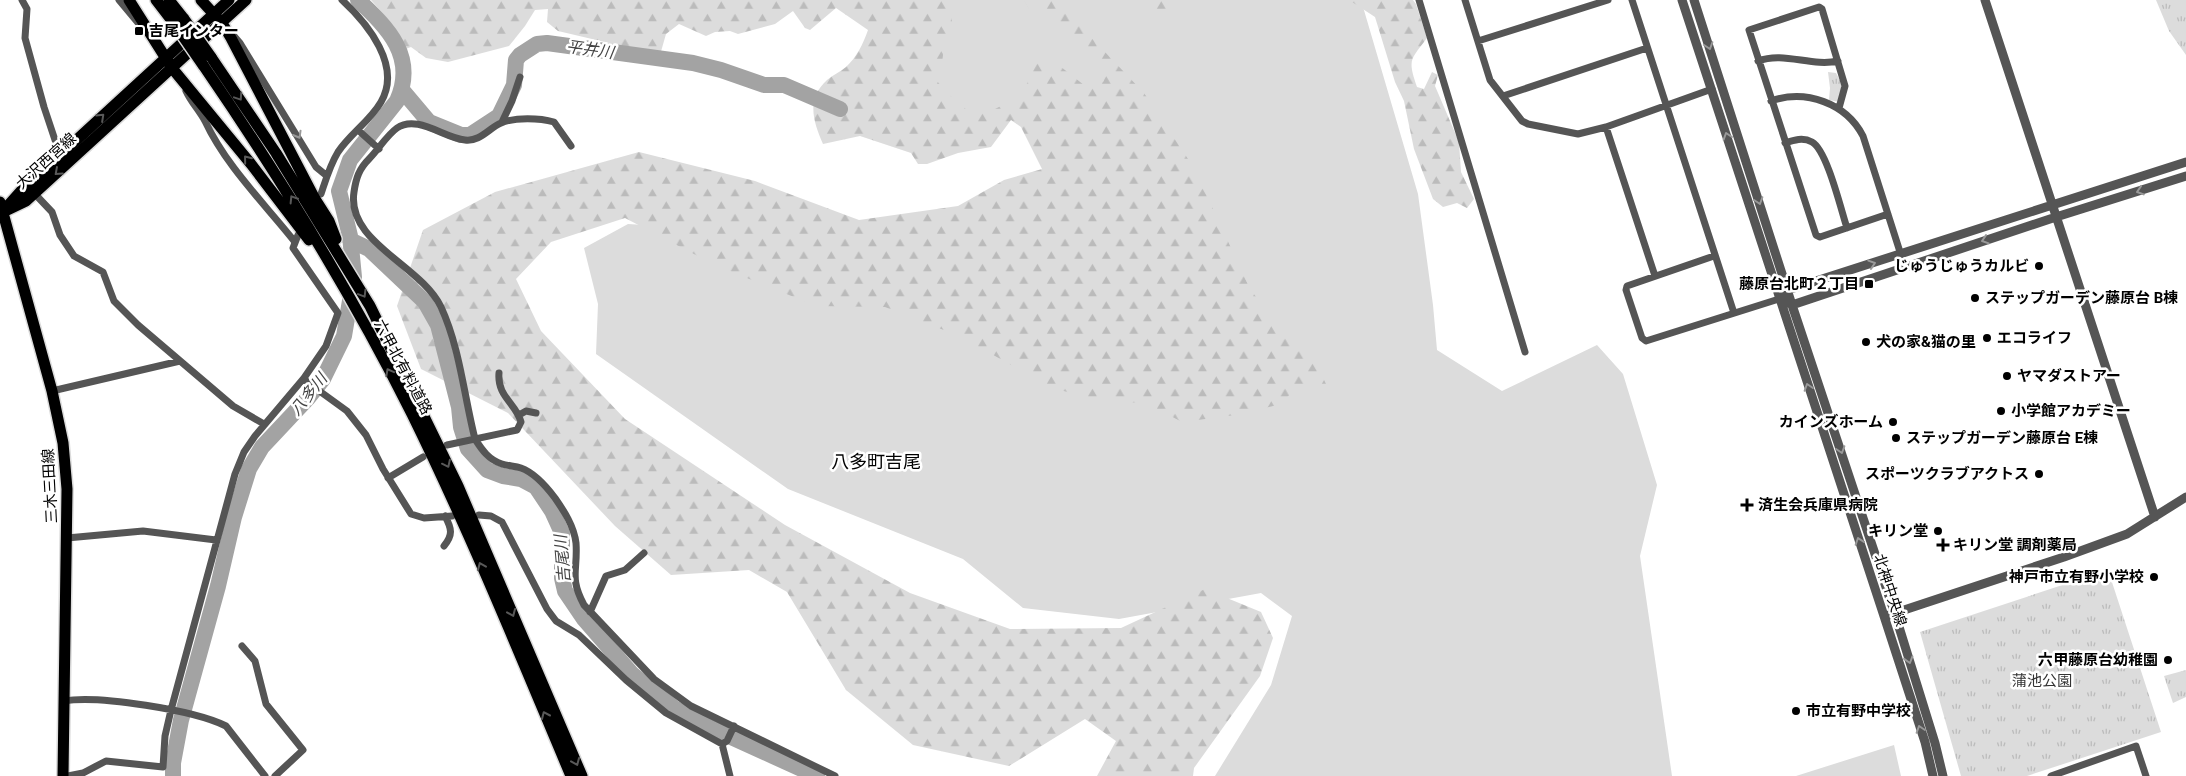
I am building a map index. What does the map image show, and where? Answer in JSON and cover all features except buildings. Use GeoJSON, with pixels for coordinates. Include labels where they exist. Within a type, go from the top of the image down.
{"type":"FeatureCollection","features":[{"type":"Feature","properties":{"kind":"main road"},"geometry":{"type":"LineString","coordinates":[[129,0],[168,63],[287,209],[358,312]]}},
{"type":"Feature","properties":{"kind":"main road","name":"六甲北有料道路"},"geometry":{"type":"LineString","coordinates":[[156,0],[180,23]]}},
{"type":"Feature","properties":{"kind":"main road","name":"六甲北有料道路"},"geometry":{"type":"LineString","coordinates":[[169,0],[180,23],[276,153],[370,306],[458,486],[582,776]]}},
{"type":"Feature","properties":{"kind":"main road"},"geometry":{"type":"LineString","coordinates":[[201,0],[218,19],[315,199],[329,221],[347,267]]}},
{"type":"Feature","properties":{"kind":"main road","name":"大沢西宮線"},"geometry":{"type":"LineString","coordinates":[[218,19],[229,0]]}},
{"type":"Feature","properties":{"kind":"main road","name":"大沢西宮線"},"geometry":{"type":"LineString","coordinates":[[2,207],[218,19],[246,0]]}},
{"type":"Feature","properties":{"kind":"main road","name":"六甲北有料道路"},"geometry":{"type":"LineString","coordinates":[[207,61],[296,205],[358,312],[412,415],[453,504],[571,776]]}},
{"type":"Feature","properties":{"kind":"main road","name":"大沢西宮線"},"geometry":{"type":"LineString","coordinates":[[2,207],[26,201],[168,63]]}},
{"type":"Feature","properties":{"kind":"main road","name":"三木三田線"},"geometry":{"type":"LineString","coordinates":[[2,207],[52,391],[63,443],[67,489],[63,776]]}},
{"type":"Feature","properties":{"kind":"street"},"geometry":{"type":"LineString","coordinates":[[22,0],[27,10],[25,38],[44,107],[60,155]]}},
{"type":"Feature","properties":{"kind":"street"},"geometry":{"type":"LineString","coordinates":[[119,0],[155,44]]}},
{"type":"Feature","properties":{"kind":"street"},"geometry":{"type":"LineString","coordinates":[[321,194],[329,168],[340,149],[359,131],[380,104],[388,88],[387,64],[378,46],[359,15],[342,0]]}},
{"type":"Feature","properties":{"kind":"street"},"geometry":{"type":"LineString","coordinates":[[1419,0],[1525,352]]}},
{"type":"Feature","properties":{"kind":"street"},"geometry":{"type":"LineString","coordinates":[[1465,0],[1490,80],[1522,121],[1528,124],[1578,134],[1606,127],[1712,90]]}},
{"type":"Feature","properties":{"kind":"street"},"geometry":{"type":"LineString","coordinates":[[1478,42],[1608,0]]}},
{"type":"Feature","properties":{"kind":"street"},"geometry":{"type":"LineString","coordinates":[[1632,0],[1734,313]]}},
{"type":"Feature","properties":{"kind":"street","name":"北神中央線"},"geometry":{"type":"LineString","coordinates":[[1682,0],[1884,616],[1934,776]]}},
{"type":"Feature","properties":{"kind":"street","name":"北神中央線"},"geometry":{"type":"LineString","coordinates":[[1694,0],[1792,305],[1895,614],[1935,743],[1943,776]]}},
{"type":"Feature","properties":{"kind":"street"},"geometry":{"type":"LineString","coordinates":[[1985,0],[2155,517]]}},
{"type":"Feature","properties":{"kind":"street"},"geometry":{"type":"LineString","coordinates":[[1839,108],[1845,86],[1822,9],[1819,7],[1748,30],[1816,235],[1820,237],[1888,214]]}},
{"type":"Feature","properties":{"kind":"street"},"geometry":{"type":"LineString","coordinates":[[218,19],[240,43],[316,166],[326,176]]}},
{"type":"Feature","properties":{"kind":"street"},"geometry":{"type":"LineString","coordinates":[[1503,96],[1648,48]]}},
{"type":"Feature","properties":{"kind":"street"},"geometry":{"type":"LineString","coordinates":[[1758,61],[1772,56],[1828,63],[1838,61]]}},
{"type":"Feature","properties":{"kind":"street"},"geometry":{"type":"LineString","coordinates":[[502,122],[520,77]]}},
{"type":"Feature","properties":{"kind":"street"},"geometry":{"type":"LineString","coordinates":[[68,776],[83,774],[106,761],[163,766],[165,736],[235,474],[244,452],[264,424],[306,380],[326,346],[338,313],[293,248],[297,238],[254,193],[209,134],[204,120],[190,100],[184,84]]}},
{"type":"Feature","properties":{"kind":"street"},"geometry":{"type":"LineString","coordinates":[[1771,101],[1794,96],[1820,100],[1839,108],[1856,124],[1863,136],[1900,255]]}},
{"type":"Feature","properties":{"kind":"street"},"geometry":{"type":"LineString","coordinates":[[571,146],[554,122],[521,120],[502,122],[478,138],[467,141],[412,123],[398,126],[389,134],[358,172],[353,198],[354,211],[359,224],[371,239],[419,280],[440,306],[455,348],[473,439],[487,456],[501,464],[520,468],[532,474],[544,484],[556,499],[571,524],[576,541],[576,562],[573,575],[577,592],[584,605],[654,679],[691,706],[835,776]]}},
{"type":"Feature","properties":{"kind":"street"},"geometry":{"type":"LineString","coordinates":[[1606,127],[1655,276]]}},
{"type":"Feature","properties":{"kind":"street"},"geometry":{"type":"LineString","coordinates":[[359,131],[378,148]]}},
{"type":"Feature","properties":{"kind":"street"},"geometry":{"type":"LineString","coordinates":[[1785,143],[1795,140],[1811,142],[1823,153],[1847,228]]}},
{"type":"Feature","properties":{"kind":"street"},"geometry":{"type":"LineString","coordinates":[[1714,256],[1627,286],[1626,290],[1642,338],[1646,341],[1779,300],[1788,290],[2186,162]]}},
{"type":"Feature","properties":{"kind":"street"},"geometry":{"type":"LineString","coordinates":[[1779,300],[1792,305],[2186,176]]}},
{"type":"Feature","properties":{"kind":"street"},"geometry":{"type":"LineString","coordinates":[[34,194],[52,212],[60,234],[74,256],[103,272],[114,302],[138,326],[233,406],[264,424]]}},
{"type":"Feature","properties":{"kind":"street"},"geometry":{"type":"LineString","coordinates":[[52,391],[180,361]]}},
{"type":"Feature","properties":{"kind":"street"},"geometry":{"type":"LineString","coordinates":[[447,445],[458,441],[517,430],[520,422],[519,415],[504,397],[498,380],[499,373]]}},
{"type":"Feature","properties":{"kind":"street"},"geometry":{"type":"LineString","coordinates":[[306,380],[347,411],[366,435],[388,478],[411,514],[424,518],[448,516],[452,536],[444,546]]}},
{"type":"Feature","properties":{"kind":"street"},"geometry":{"type":"LineString","coordinates":[[519,415],[526,412],[536,414]]}},
{"type":"Feature","properties":{"kind":"street"},"geometry":{"type":"LineString","coordinates":[[388,478],[423,457]]}},
{"type":"Feature","properties":{"kind":"street"},"geometry":{"type":"LineString","coordinates":[[1884,616],[1895,614],[2118,538],[2186,497]]}},
{"type":"Feature","properties":{"kind":"street"},"geometry":{"type":"LineString","coordinates":[[479,515],[491,516],[502,522],[547,609],[556,621],[580,635],[626,680],[666,713],[724,743]]}},
{"type":"Feature","properties":{"kind":"street"},"geometry":{"type":"LineString","coordinates":[[67,538],[143,531],[216,540]]}},
{"type":"Feature","properties":{"kind":"street"},"geometry":{"type":"LineString","coordinates":[[590,612],[606,576],[624,570],[644,553]]}},
{"type":"Feature","properties":{"kind":"street"},"geometry":{"type":"LineString","coordinates":[[242,646],[255,661],[266,704],[303,750],[275,776]]}},
{"type":"Feature","properties":{"kind":"street"},"geometry":{"type":"LineString","coordinates":[[64,701],[79,699],[102,700],[173,710],[216,721],[226,726],[265,776]]}},
{"type":"Feature","properties":{"kind":"street"},"geometry":{"type":"LineString","coordinates":[[730,776],[724,743],[733,728]]}},
{"type":"Feature","properties":{"kind":"street"},"geometry":{"type":"LineString","coordinates":[[2051,776],[2136,746],[2146,776]]}},
{"type":"Feature","properties":{"kind":"green space"},"geometry":{"type":"Polygon","coordinates":[[[371,0],[951,0],[952,22],[945,39],[942,63],[932,75],[947,93],[968,111],[995,109],[1021,96],[1040,56],[1056,63],[1089,89],[1104,81],[1089,55],[1055,19],[1029,9],[1024,0],[1058,0],[1144,93],[1194,168],[1250,289],[1291,342],[1307,345],[1326,384],[1300,387],[1277,405],[1236,415],[1182,422],[1148,404],[1089,398],[1053,388],[959,336],[885,307],[816,306],[715,265],[625,218],[551,242],[516,279],[541,331],[625,419],[785,525],[910,593],[1010,629],[1121,628],[1205,589],[1261,612],[1273,638],[1260,676],[1194,768],[1193,776],[1097,776],[1116,741],[1085,719],[1009,766],[913,745],[846,690],[787,592],[749,570],[671,575],[615,526],[508,413],[421,369],[397,306],[423,230],[495,192],[639,152],[755,181],[859,220],[958,206],[1004,180],[1042,169],[1021,127],[1011,120],[991,147],[958,153],[927,164],[918,164],[911,153],[860,136],[823,144],[814,119],[813,110],[816,95],[820,87],[827,80],[846,67],[853,59],[862,45],[868,30],[836,8],[810,30],[805,28],[793,11],[775,24],[738,34],[730,31],[715,32],[706,36],[679,24],[666,34],[660,55],[558,31],[547,22],[548,9],[535,10],[509,46],[448,62],[426,58],[411,47],[398,52],[386,17],[371,0]]]}},
{"type":"Feature","properties":{"kind":"green space"},"geometry":{"type":"Polygon","coordinates":[[[897,0],[1361,0],[1418,194],[1437,350],[1502,391],[1597,345],[1623,374],[1657,485],[1640,556],[1672,776],[1215,776],[1271,685],[1292,616],[1261,593],[1119,619],[1023,608],[963,559],[788,489],[596,354],[598,304],[584,248],[628,224],[966,245],[1077,208],[1036,103],[922,135],[897,0]]]}},
{"type":"Feature","properties":{"kind":"green space"},"geometry":{"type":"Polygon","coordinates":[[[1136,0],[1165,0],[1175,13],[1160,23],[1136,0]]]}},
{"type":"Feature","properties":{"kind":"green space"},"geometry":{"type":"Polygon","coordinates":[[[1349,0],[1413,0],[1416,4],[1427,38],[1412,60],[1412,70],[1417,87],[1424,89],[1432,72],[1438,75],[1435,86],[1459,142],[1461,172],[1474,199],[1467,208],[1457,203],[1443,207],[1433,199],[1414,149],[1404,101],[1395,82],[1375,17],[1349,0]]]}},
{"type":"Feature","properties":{"kind":"green space"},"geometry":{"type":"Polygon","coordinates":[[[2156,0],[2186,0],[2186,55],[2169,31],[2156,0]]]}},
{"type":"Feature","properties":{"kind":"green space"},"geometry":{"type":"Polygon","coordinates":[[[1828,72],[1836,73],[1842,84],[1840,102],[1829,100],[1828,72]]]}},
{"type":"Feature","properties":{"kind":"green space","name":"蒲池公園"},"geometry":{"type":"Polygon","coordinates":[[[2108,570],[2161,732],[2027,776],[1961,776],[1920,632],[2108,570]]]}},
{"type":"Feature","properties":{"kind":"green space"},"geometry":{"type":"Polygon","coordinates":[[[2186,670],[2186,697],[2173,703],[2164,676],[2186,670]]]}},
{"type":"Feature","properties":{"kind":"green space"},"geometry":{"type":"Polygon","coordinates":[[[1894,745],[1901,776],[1796,776],[1894,745]]]}},
{"type":"Feature","properties":{"kind":"waterway","name":"八多川"},"geometry":{"type":"LineString","coordinates":[[173,776],[173,763],[181,720],[218,586],[234,517],[249,469],[262,447],[308,398],[323,379],[344,336],[354,277],[350,236],[339,191],[350,160],[397,101],[404,71],[396,44],[389,33],[380,21],[358,0]]}},
{"type":"Feature","properties":{"kind":"waterway","name":"平井川"},"geometry":{"type":"LineString","coordinates":[[402,90],[429,122],[461,135],[470,135],[499,116],[514,85],[516,60],[520,55],[537,44],[547,43],[693,63],[721,70],[764,85],[784,85],[840,109]]}},
{"type":"Feature","properties":{"kind":"waterway","name":"吉尾川"},"geometry":{"type":"LineString","coordinates":[[350,240],[369,249],[425,302],[438,325],[459,407],[461,427],[468,449],[487,470],[503,476],[521,479],[536,487],[552,511],[562,533],[562,578],[565,591],[584,619],[632,674],[674,708],[709,727],[817,776]]}},
{"type":"Feature","properties":{"kind":"place","name":"吉尾インター"},"geometry":{"type":"Point","coordinates":[139,31]}},
{"type":"Feature","properties":{"kind":"place","name":"じゅうじゅうカルビ"},"geometry":{"type":"Point","coordinates":[2039,266]}},
{"type":"Feature","properties":{"kind":"place","name":"藤原台北町２丁目"},"geometry":{"type":"Point","coordinates":[1869,284]}},
{"type":"Feature","properties":{"kind":"place","name":"ステップガーデン藤原台 B棟"},"geometry":{"type":"Point","coordinates":[1975,298]}},
{"type":"Feature","properties":{"kind":"place","name":"エコライフ"},"geometry":{"type":"Point","coordinates":[1987,338]}},
{"type":"Feature","properties":{"kind":"place","name":"犬の家&猫の里"},"geometry":{"type":"Point","coordinates":[1866,342]}},
{"type":"Feature","properties":{"kind":"place","name":"ヤマダストアー"},"geometry":{"type":"Point","coordinates":[2007,376]}},
{"type":"Feature","properties":{"kind":"place","name":"小学館アカデミー"},"geometry":{"type":"Point","coordinates":[2001,411]}},
{"type":"Feature","properties":{"kind":"place","name":"カインズホーム"},"geometry":{"type":"Point","coordinates":[1893,422]}},
{"type":"Feature","properties":{"kind":"place","name":"ステップガーデン藤原台 E棟"},"geometry":{"type":"Point","coordinates":[1896,438]}},
{"type":"Feature","properties":{"kind":"place","name":"スポーツクラブアクトス"},"geometry":{"type":"Point","coordinates":[2039,474]}},
{"type":"Feature","properties":{"kind":"place","name":"済生会兵庫県病院"},"geometry":{"type":"Point","coordinates":[1747,505]}},
{"type":"Feature","properties":{"kind":"place","name":"キリン堂"},"geometry":{"type":"Point","coordinates":[1938,531]}},
{"type":"Feature","properties":{"kind":"place","name":"キリン堂 調剤薬局"},"geometry":{"type":"Point","coordinates":[1943,545]}},
{"type":"Feature","properties":{"kind":"place","name":"神戸市立有野小学校"},"geometry":{"type":"Point","coordinates":[2154,577]}},
{"type":"Feature","properties":{"kind":"place","name":"六甲藤原台幼稚園"},"geometry":{"type":"Point","coordinates":[2168,660]}},
{"type":"Feature","properties":{"kind":"place","name":"市立有野中学校"},"geometry":{"type":"Point","coordinates":[1796,711]}},
{"type":"Feature","properties":{"kind":"district","name":"八多町吉尾"},"geometry":{"type":"Point","coordinates":[876,462]}}]}
